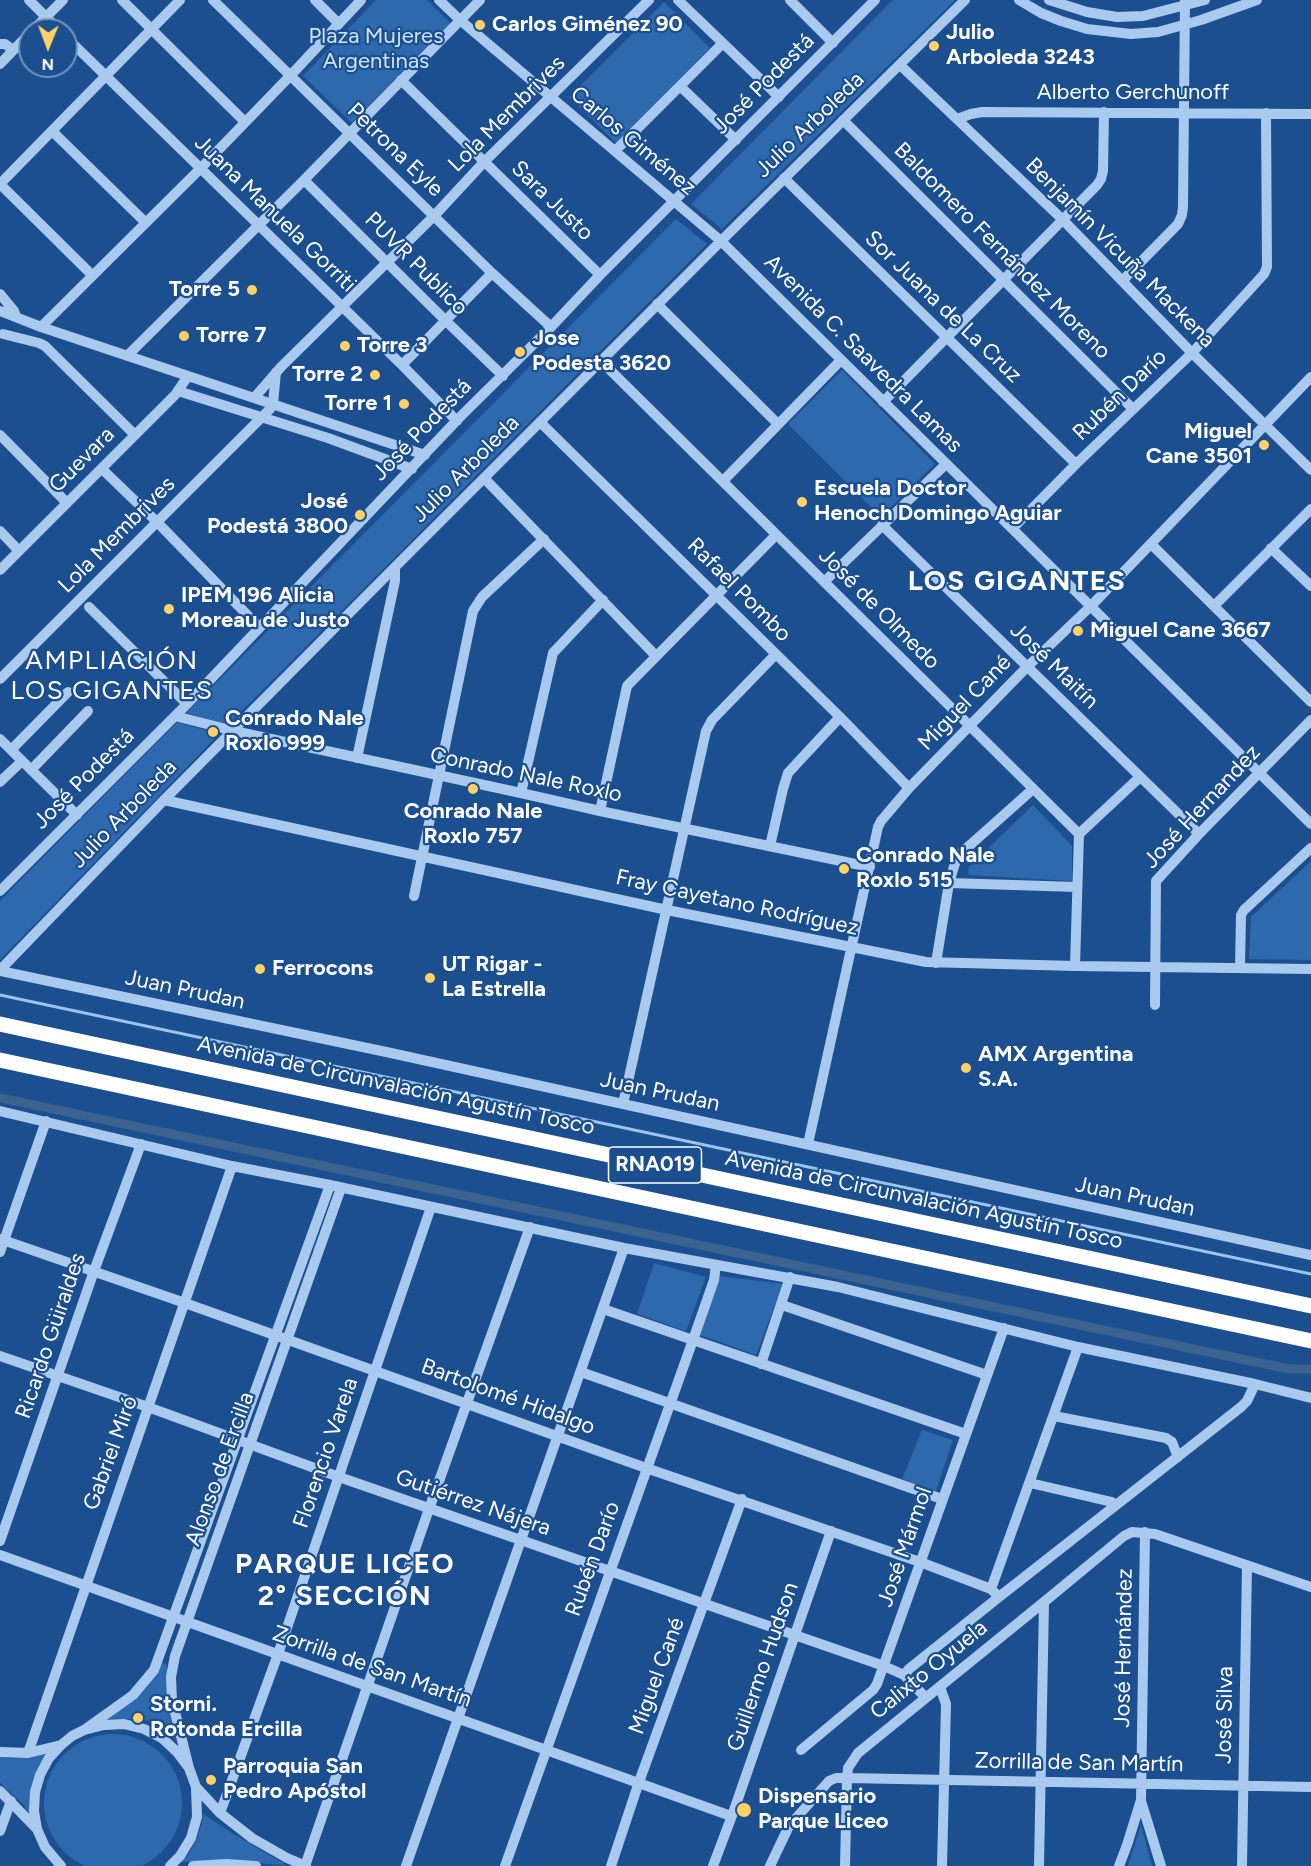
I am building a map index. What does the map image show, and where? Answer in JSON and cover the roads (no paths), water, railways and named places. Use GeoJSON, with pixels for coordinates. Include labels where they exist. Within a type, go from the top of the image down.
{"type":"FeatureCollection","features":[{"type":"Feature","properties":{"kind":"highway","name":"Avenida de Circunvalación Agustín Tosco"},"geometry":{"type":"LineString","coordinates":[[0,1024],[1311,1306]]}},
{"type":"Feature","properties":{"kind":"highway","name":"RNA019"},"geometry":{"type":"LineString","coordinates":[[0,1060],[1311,1341]]}},
{"type":"Feature","properties":{"kind":"highway"},"geometry":{"type":"LineString","coordinates":[[1277,1334],[1311,1347]]}},
{"type":"Feature","properties":{"kind":"street"},"geometry":{"type":"LineString","coordinates":[[29,0],[46,16],[63,0]]}},
{"type":"Feature","properties":{"kind":"street"},"geometry":{"type":"LineString","coordinates":[[122,0],[245,122]]}},
{"type":"Feature","properties":{"kind":"street"},"geometry":{"type":"LineString","coordinates":[[92,275],[0,184],[180,0]]}},
{"type":"Feature","properties":{"kind":"street","name":"Petrona Eyle"},"geometry":{"type":"LineString","coordinates":[[213,0],[492,273],[551,327]]}},
{"type":"Feature","properties":{"kind":"street"},"geometry":{"type":"LineString","coordinates":[[315,0],[338,23]]}},
{"type":"Feature","properties":{"kind":"street"},"geometry":{"type":"LineString","coordinates":[[41,327],[200,168],[361,0]]}},
{"type":"Feature","properties":{"kind":"street","name":"Carlos Giménez"},"geometry":{"type":"LineString","coordinates":[[439,0],[720,241]]}},
{"type":"Feature","properties":{"kind":"street"},"geometry":{"type":"LineString","coordinates":[[127,356],[480,0]]}},
{"type":"Feature","properties":{"kind":"street","name":"Lola Membrives"},"geometry":{"type":"LineString","coordinates":[[254,398],[276,372],[434,216],[484,162],[649,0]]}},
{"type":"Feature","properties":{"kind":"street"},"geometry":{"type":"LineString","coordinates":[[678,0],[778,97]]}},
{"type":"Feature","properties":{"kind":"street"},"geometry":{"type":"LineString","coordinates":[[790,0],[833,43]]}},
{"type":"Feature","properties":{"kind":"street","name":"José Podestá"},"geometry":{"type":"LineString","coordinates":[[0,891],[187,704],[600,275],[875,0]]}},
{"type":"Feature","properties":{"kind":"street","name":"Julio Arboleda"},"geometry":{"type":"LineString","coordinates":[[0,970],[164,800],[395,567],[720,241],[965,0]]}},
{"type":"Feature","properties":{"kind":"street"},"geometry":{"type":"LineString","coordinates":[[1019,0],[1041,13],[1087,29],[1131,34],[1158,32],[1184,25],[1257,0]]}},
{"type":"Feature","properties":{"kind":"street"},"geometry":{"type":"LineString","coordinates":[[1049,0],[1088,12],[1117,17],[1143,16],[1184,3],[1205,0]]}},
{"type":"Feature","properties":{"kind":"street"},"geometry":{"type":"LineString","coordinates":[[1122,281],[1178,224],[1184,207],[1184,3]]}},
{"type":"Feature","properties":{"kind":"street"},"geometry":{"type":"LineString","coordinates":[[615,152],[723,43]]}},
{"type":"Feature","properties":{"kind":"street"},"geometry":{"type":"LineString","coordinates":[[0,44],[5,44],[13,50]]}},
{"type":"Feature","properties":{"kind":"street"},"geometry":{"type":"LineString","coordinates":[[0,64],[18,45]]}},
{"type":"Feature","properties":{"kind":"street","name":"Juana Manuela Gorriti"},"geometry":{"type":"LineString","coordinates":[[78,49],[457,421]]}},
{"type":"Feature","properties":{"kind":"street","name":"Benjamín Vicuña Mackena"},"geometry":{"type":"LineString","coordinates":[[900,65],[1062,220],[1311,471]]}},
{"type":"Feature","properties":{"kind":"street","name":"Sara Justo"},"geometry":{"type":"LineString","coordinates":[[401,81],[600,275]]}},
{"type":"Feature","properties":{"kind":"street"},"geometry":{"type":"LineString","coordinates":[[680,86],[736,140]]}},
{"type":"Feature","properties":{"kind":"street","name":"Alberto Gerchunoff"},"geometry":{"type":"LineString","coordinates":[[957,119],[982,112],[1311,114]]}},
{"type":"Feature","properties":{"kind":"street"},"geometry":{"type":"LineString","coordinates":[[883,402],[1101,179],[1104,112]]}},
{"type":"Feature","properties":{"kind":"street","name":"Rubén Darío"},"geometry":{"type":"LineString","coordinates":[[1012,528],[1192,353],[1265,271],[1266,113]]}},
{"type":"Feature","properties":{"kind":"street","name":"Baldomero Fernández Moreno"},"geometry":{"type":"LineString","coordinates":[[843,120],[1133,409]]}},
{"type":"Feature","properties":{"kind":"street"},"geometry":{"type":"LineString","coordinates":[[52,131],[145,222]]}},
{"type":"Feature","properties":{"kind":"street","name":"Sor Juana de La Cruz"},"geometry":{"type":"LineString","coordinates":[[784,178],[1076,464]]}},
{"type":"Feature","properties":{"kind":"street","name":"PUVR Publico"},"geometry":{"type":"LineString","coordinates":[[304,180],[503,376]]}},
{"type":"Feature","properties":{"kind":"street","name":"Avenida C. Saavedra Lamas"},"geometry":{"type":"LineString","coordinates":[[720,241],[1311,824]]}},
{"type":"Feature","properties":{"kind":"street"},"geometry":{"type":"LineString","coordinates":[[402,365],[492,273]]}},
{"type":"Feature","properties":{"kind":"street"},"geometry":{"type":"LineString","coordinates":[[0,294],[16,316],[12,327],[2,336]]}},
{"type":"Feature","properties":{"kind":"street"},"geometry":{"type":"LineString","coordinates":[[657,304],[778,424]]}},
{"type":"Feature","properties":{"kind":"street"},"geometry":{"type":"LineString","coordinates":[[0,311],[41,327],[425,455]]}},
{"type":"Feature","properties":{"kind":"street"},"geometry":{"type":"LineString","coordinates":[[2,336],[45,346],[135,435]]}},
{"type":"Feature","properties":{"kind":"street"},"geometry":{"type":"LineString","coordinates":[[723,481],[841,360]]}},
{"type":"Feature","properties":{"kind":"street","name":"José de Olmedo"},"geometry":{"type":"LineString","coordinates":[[601,361],[1079,834]]}},
{"type":"Feature","properties":{"kind":"street"},"geometry":{"type":"LineString","coordinates":[[273,404],[276,372]]}},
{"type":"Feature","properties":{"kind":"street","name":"Guevara"},"geometry":{"type":"LineString","coordinates":[[0,570],[178,391],[188,376]]}},
{"type":"Feature","properties":{"kind":"street","name":"Miguel Cané"},"geometry":{"type":"LineString","coordinates":[[808,1144],[881,821],[909,788],[1027,667],[1091,606],[1311,377]]}},
{"type":"Feature","properties":{"kind":"street"},"geometry":{"type":"LineString","coordinates":[[178,391],[343,443],[412,469]]}},
{"type":"Feature","properties":{"kind":"street","name":"Lola Membrives"},"geometry":{"type":"LineString","coordinates":[[0,679],[273,404]]}},
{"type":"Feature","properties":{"kind":"street","name":"Rafael Pombo"},"geometry":{"type":"LineString","coordinates":[[540,422],[840,717],[909,788]]}},
{"type":"Feature","properties":{"kind":"street"},"geometry":{"type":"LineString","coordinates":[[0,435],[67,503]]}},
{"type":"Feature","properties":{"kind":"street"},"geometry":{"type":"LineString","coordinates":[[824,582],[946,464]]}},
{"type":"Feature","properties":{"kind":"street"},"geometry":{"type":"LineString","coordinates":[[102,469],[259,627]]}},
{"type":"Feature","properties":{"kind":"street"},"geometry":{"type":"LineString","coordinates":[[484,478],[656,656]]}},
{"type":"Feature","properties":{"kind":"street"},"geometry":{"type":"LineString","coordinates":[[1214,606],[1311,509]]}},
{"type":"Feature","properties":{"kind":"street","name":"José Maitín"},"geometry":{"type":"LineString","coordinates":[[882,525],[1199,834]]}},
{"type":"Feature","properties":{"kind":"street"},"geometry":{"type":"LineString","coordinates":[[0,531],[19,551]]}},
{"type":"Feature","properties":{"kind":"street"},"geometry":{"type":"LineString","coordinates":[[600,812],[626,691],[631,681],[776,535]]}},
{"type":"Feature","properties":{"kind":"street"},"geometry":{"type":"LineString","coordinates":[[414,896],[473,611],[476,604],[544,539]]}},
{"type":"Feature","properties":{"kind":"street"},"geometry":{"type":"LineString","coordinates":[[1151,544],[1311,702]]}},
{"type":"Feature","properties":{"kind":"street"},"geometry":{"type":"LineString","coordinates":[[1271,548],[1311,586]]}},
{"type":"Feature","properties":{"kind":"street"},"geometry":{"type":"LineString","coordinates":[[357,758],[395,581],[395,567]]}},
{"type":"Feature","properties":{"kind":"street"},"geometry":{"type":"LineString","coordinates":[[521,793],[554,653],[603,600]]}},
{"type":"Feature","properties":{"kind":"street"},"geometry":{"type":"LineString","coordinates":[[89,607],[187,704]]}},
{"type":"Feature","properties":{"kind":"street"},"geometry":{"type":"LineString","coordinates":[[623,1104],[708,724],[776,654]]}},
{"type":"Feature","properties":{"kind":"street"},"geometry":{"type":"LineString","coordinates":[[11,750],[68,692]]}},
{"type":"Feature","properties":{"kind":"street"},"geometry":{"type":"LineString","coordinates":[[31,770],[88,711]]}},
{"type":"Feature","properties":{"kind":"street","name":"Conrado Nale Roxlo"},"geometry":{"type":"LineString","coordinates":[[175,716],[600,812],[870,867]]}},
{"type":"Feature","properties":{"kind":"street"},"geometry":{"type":"LineString","coordinates":[[770,846],[788,773],[840,717]]}},
{"type":"Feature","properties":{"kind":"street","name":"José Hernandez"},"geometry":{"type":"LineString","coordinates":[[1155,1005],[1156,881],[1311,720]]}},
{"type":"Feature","properties":{"kind":"street"},"geometry":{"type":"LineString","coordinates":[[0,739],[77,815]]}},
{"type":"Feature","properties":{"kind":"street"},"geometry":{"type":"LineString","coordinates":[[0,782],[22,761]]}},
{"type":"Feature","properties":{"kind":"street"},"geometry":{"type":"LineString","coordinates":[[1075,966],[1079,834],[1140,777]]}},
{"type":"Feature","properties":{"kind":"street"},"geometry":{"type":"LineString","coordinates":[[936,963],[952,868],[960,855],[1033,789]]}},
{"type":"Feature","properties":{"kind":"street","name":"Fray Cayetano Rodríguez"},"geometry":{"type":"LineString","coordinates":[[164,800],[667,909],[936,963],[1311,969]]}},
{"type":"Feature","properties":{"kind":"street"},"geometry":{"type":"LineString","coordinates":[[1240,968],[1241,915],[1311,848]]}},
{"type":"Feature","properties":{"kind":"street"},"geometry":{"type":"LineString","coordinates":[[949,883],[1077,887]]}},
{"type":"Feature","properties":{"kind":"street","name":"Juan Prudan"},"geometry":{"type":"LineString","coordinates":[[0,970],[1311,1255]]}},
{"type":"Feature","properties":{"kind":"street"},"geometry":{"type":"LineString","coordinates":[[0,1111],[232,1166],[624,1248],[838,1287],[1078,1347],[1311,1398]]}},
{"type":"Feature","properties":{"kind":"street"},"geometry":{"type":"LineString","coordinates":[[1,1244],[46,1121]]}},
{"type":"Feature","properties":{"kind":"street","name":"Ricardo Güiraldes"},"geometry":{"type":"LineString","coordinates":[[0,1541],[141,1144]]}},
{"type":"Feature","properties":{"kind":"street","name":"Gabriel Miró"},"geometry":{"type":"LineString","coordinates":[[28,1752],[232,1166]]}},
{"type":"Feature","properties":{"kind":"street","name":"Alonso de Ercilla"},"geometry":{"type":"LineString","coordinates":[[62,1744],[133,1695],[154,1670],[276,1336],[336,1187]]}},
{"type":"Feature","properties":{"kind":"street","name":"Alonso de Ercilla"},"geometry":{"type":"LineString","coordinates":[[196,1787],[174,1713],[171,1688],[175,1656],[287,1340],[336,1187]]}},
{"type":"Feature","properties":{"kind":"street","name":"Florencio Varela"},"geometry":{"type":"LineString","coordinates":[[220,1813],[278,1654],[431,1207]]}},
{"type":"Feature","properties":{"kind":"street"},"geometry":{"type":"LineString","coordinates":[[196,1787],[220,1813],[252,1839],[305,1866],[530,1227]]}},
{"type":"Feature","properties":{"kind":"street","name":"Bartolomé Hidalgo"},"geometry":{"type":"LineString","coordinates":[[1,1244],[94,1271],[646,1468],[920,1562],[995,1593]]}},
{"type":"Feature","properties":{"kind":"street"},"geometry":{"type":"LineString","coordinates":[[406,1866],[624,1248]]}},
{"type":"Feature","properties":{"kind":"street","name":"Rubén Darío"},"geometry":{"type":"LineString","coordinates":[[505,1866],[693,1340],[717,1265]]}},
{"type":"Feature","properties":{"kind":"street"},"geometry":{"type":"LineString","coordinates":[[760,1364],[790,1278]]}},
{"type":"Feature","properties":{"kind":"street"},"geometry":{"type":"LineString","coordinates":[[782,1305],[987,1375]]}},
{"type":"Feature","properties":{"kind":"street"},"geometry":{"type":"LineString","coordinates":[[603,1310],[966,1434]]}},
{"type":"Feature","properties":{"kind":"street","name":"José Mármol"},"geometry":{"type":"LineString","coordinates":[[801,1750],[873,1690],[884,1666],[1004,1328]]}},
{"type":"Feature","properties":{"kind":"street","name":"Calixto Oyuela"},"geometry":{"type":"LineString","coordinates":[[995,1593],[1030,1483],[1078,1347]]}},
{"type":"Feature","properties":{"kind":"street","name":"Gutiérrez Nájera"},"geometry":{"type":"LineString","coordinates":[[0,1356],[429,1509],[884,1666],[904,1675],[926,1698]]}},
{"type":"Feature","properties":{"kind":"street"},"geometry":{"type":"LineString","coordinates":[[581,1372],[942,1499]]}},
{"type":"Feature","properties":{"kind":"street","name":"Calixto Oyuela"},"geometry":{"type":"LineString","coordinates":[[904,1675],[995,1593],[1115,1506],[1240,1407],[1247,1401],[1255,1384]]}},
{"type":"Feature","properties":{"kind":"street"},"geometry":{"type":"LineString","coordinates":[[1054,1416],[1166,1438],[1172,1442],[1178,1456]]}},
{"type":"Feature","properties":{"kind":"street"},"geometry":{"type":"LineString","coordinates":[[1030,1483],[1112,1502],[1115,1506]]}},
{"type":"Feature","properties":{"kind":"street","name":"Miguel Cané"},"geometry":{"type":"LineString","coordinates":[[611,1866],[741,1499]]}},
{"type":"Feature","properties":{"kind":"street","name":"Guillermo Hudson"},"geometry":{"type":"LineString","coordinates":[[731,1816],[831,1531]]}},
{"type":"Feature","properties":{"kind":"street","name":"Calixto Oyuela"},"geometry":{"type":"LineString","coordinates":[[847,1778],[848,1768],[858,1753],[1124,1536],[1132,1532],[1145,1532]]}},
{"type":"Feature","properties":{"kind":"street"},"geometry":{"type":"LineString","coordinates":[[1145,1532],[1311,1587]]}},
{"type":"Feature","properties":{"kind":"street","name":"José Hernández"},"geometry":{"type":"LineString","coordinates":[[1145,1532],[1141,1800],[1153,1846],[1161,1866]]}},
{"type":"Feature","properties":{"kind":"street","name":"Zorrilla de San Martín"},"geometry":{"type":"LineString","coordinates":[[0,1555],[731,1816]]}},
{"type":"Feature","properties":{"kind":"street","name":"José Silva"},"geometry":{"type":"LineString","coordinates":[[1242,1866],[1247,1565]]}},
{"type":"Feature","properties":{"kind":"street"},"geometry":{"type":"LineString","coordinates":[[1039,1866],[1044,1602]]}},
{"type":"Feature","properties":{"kind":"street"},"geometry":{"type":"LineString","coordinates":[[940,1687],[946,1704],[942,1866]]}},
{"type":"Feature","properties":{"kind":"street"},"geometry":{"type":"LineString","coordinates":[[84,1730],[104,1725],[124,1724],[144,1729],[162,1738],[189,1768]]}},
{"type":"Feature","properties":{"kind":"street"},"geometry":{"type":"LineString","coordinates":[[0,1752],[28,1752],[62,1744]]}},
{"type":"Feature","properties":{"kind":"street"},"geometry":{"type":"LineString","coordinates":[[50,1866],[34,1811],[35,1792],[40,1775],[49,1758],[62,1744]]}},
{"type":"Feature","properties":{"kind":"street"},"geometry":{"type":"LineString","coordinates":[[770,1866],[789,1826],[829,1781],[836,1778],[847,1778],[845,1866]]}},
{"type":"Feature","properties":{"kind":"street","name":"Zorrilla de San Martín"},"geometry":{"type":"LineString","coordinates":[[847,1778],[1311,1786]]}},
{"type":"Feature","properties":{"kind":"street"},"geometry":{"type":"LineString","coordinates":[[170,1866],[180,1856],[191,1838],[197,1817],[196,1787]]}},
{"type":"Feature","properties":{"kind":"street"},"geometry":{"type":"LineString","coordinates":[[0,1791],[38,1829]]}},
{"type":"Feature","properties":{"kind":"street","name":"José Hernández"},"geometry":{"type":"LineString","coordinates":[[1119,1866],[1141,1800]]}},
{"type":"Feature","properties":{"kind":"street"},"geometry":{"type":"LineString","coordinates":[[0,1831],[11,1801]]}},
{"type":"Feature","properties":{"kind":"street"},"geometry":{"type":"LineString","coordinates":[[713,1866],[731,1816]]}},
{"type":"Feature","properties":{"kind":"street"},"geometry":{"type":"LineString","coordinates":[[45,1846],[61,1866]]}},
{"type":"Feature","properties":{"kind":"street"},"geometry":{"type":"LineString","coordinates":[[201,1866],[256,1866]]}},
{"type":"Feature","properties":{"kind":"waterway"},"geometry":{"type":"LineString","coordinates":[[0,995],[1311,1274]]}},
{"type":"Feature","properties":{"kind":"waterway"},"geometry":{"type":"LineString","coordinates":[[0,1098],[1289,1369],[1311,1369]]}},
{"type":"Feature","properties":{"kind":"place","name":"Carlos Giménez 90"},"geometry":{"type":"Point","coordinates":[480,25]}},
{"type":"Feature","properties":{"kind":"place","name":"Julio Arboleda 3243"},"geometry":{"type":"Point","coordinates":[934,46]}},
{"type":"Feature","properties":{"kind":"place","name":"Torre 5"},"geometry":{"type":"Point","coordinates":[252,290]}},
{"type":"Feature","properties":{"kind":"place","name":"Torre 7"},"geometry":{"type":"Point","coordinates":[184,336]}},
{"type":"Feature","properties":{"kind":"place","name":"Torre 3"},"geometry":{"type":"Point","coordinates":[345,346]}},
{"type":"Feature","properties":{"kind":"place","name":"Jose Podesta 3620"},"geometry":{"type":"Point","coordinates":[520,352]}},
{"type":"Feature","properties":{"kind":"place","name":"Torre 2"},"geometry":{"type":"Point","coordinates":[375,375]}},
{"type":"Feature","properties":{"kind":"place","name":"Torre 1"},"geometry":{"type":"Point","coordinates":[404,404]}},
{"type":"Feature","properties":{"kind":"place","name":"Miguel Cane 3501"},"geometry":{"type":"Point","coordinates":[1264,445]}},
{"type":"Feature","properties":{"kind":"place","name":"Escuela Doctor Henoch Domingo Aguiar"},"geometry":{"type":"Point","coordinates":[802,502]}},
{"type":"Feature","properties":{"kind":"place","name":"José Podestá 3800"},"geometry":{"type":"Point","coordinates":[360,515]}},
{"type":"Feature","properties":{"kind":"place","name":"IPEM 196 Alicia Moreau de Justo"},"geometry":{"type":"Point","coordinates":[169,609]}},
{"type":"Feature","properties":{"kind":"place","name":"Miguel Cane 3667"},"geometry":{"type":"Point","coordinates":[1078,631]}},
{"type":"Feature","properties":{"kind":"place","name":"Conrado Nale Roxlo 999"},"geometry":{"type":"Point","coordinates":[213,732]}},
{"type":"Feature","properties":{"kind":"place","name":"Conrado Nale Roxlo 757"},"geometry":{"type":"Point","coordinates":[473,789]}},
{"type":"Feature","properties":{"kind":"place","name":"Conrado Nale Roxlo 515"},"geometry":{"type":"Point","coordinates":[844,869]}},
{"type":"Feature","properties":{"kind":"place","name":"Ferrocons"},"geometry":{"type":"Point","coordinates":[260,969]}},
{"type":"Feature","properties":{"kind":"place","name":"UT Rigar - La Estrella"},"geometry":{"type":"Point","coordinates":[430,978]}},
{"type":"Feature","properties":{"kind":"place","name":"AMX Argentina S.A."},"geometry":{"type":"Point","coordinates":[966,1068]}},
{"type":"Feature","properties":{"kind":"place","name":"Storni. Rotonda Ercilla"},"geometry":{"type":"Point","coordinates":[138,1718]}},
{"type":"Feature","properties":{"kind":"place","name":"Parroquia San Pedro Apóstol"},"geometry":{"type":"Point","coordinates":[211,1780]}},
{"type":"Feature","properties":{"kind":"place","name":"Dispensario Parque Liceo"},"geometry":{"type":"Point","coordinates":[744,1810]}},
{"type":"Feature","properties":{"kind":"district","name":"LOS GIGANTES"},"geometry":{"type":"Point","coordinates":[1017,582]}},
{"type":"Feature","properties":{"kind":"district","name":"AMPLIACIÓN LOS GIGANTES"},"geometry":{"type":"Point","coordinates":[112,676]}},
{"type":"Feature","properties":{"kind":"district","name":"PARQUE LICEO 2° SECCIÓN"},"geometry":{"type":"Point","coordinates":[345,1581]}},
{"type":"Feature","properties":{"kind":"park label","name":"Plaza Mujeres Argentinas"},"geometry":{"type":"Point","coordinates":[376,50]}}]}
